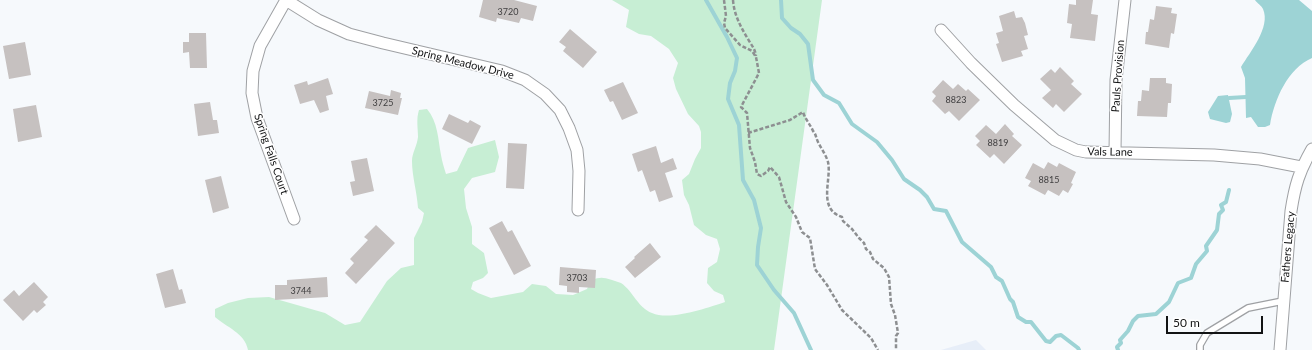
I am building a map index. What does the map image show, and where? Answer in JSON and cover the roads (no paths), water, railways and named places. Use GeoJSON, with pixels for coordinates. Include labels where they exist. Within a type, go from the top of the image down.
{"type":"FeatureCollection","features":[{"type":"Feature","properties":{"kind":"street","name":"Spring Meadow Drive"},"geometry":{"type":"LineString","coordinates":[[286,0],[318,20],[349,34],[502,71],[526,80],[545,94],[560,110],[569,128],[577,150],[579,171],[578,210]]}},
{"type":"Feature","properties":{"kind":"street","name":"Spring Falls Court"},"geometry":{"type":"LineString","coordinates":[[286,0],[260,46],[253,71],[252,93],[257,118],[294,218]]}},
{"type":"Feature","properties":{"kind":"street","name":"Pauls Provision"},"geometry":{"type":"LineString","coordinates":[[1115,152],[1116,80],[1125,0]]}},
{"type":"Feature","properties":{"kind":"street","name":"Vals Lane"},"geometry":{"type":"LineString","coordinates":[[941,30],[971,63],[1014,105],[1055,140],[1076,150],[1086,152],[1214,155],[1260,159],[1301,168]]}},
{"type":"Feature","properties":{"kind":"street","name":"Fathers Legacy"},"geometry":{"type":"LineString","coordinates":[[1280,350],[1283,301],[1294,188],[1301,168],[1312,149]]}},
{"type":"Feature","properties":{"kind":"lane"},"geometry":{"type":"LineString","coordinates":[[1200,350],[1200,345],[1207,333],[1248,308],[1283,301]]}},
{"type":"Feature","properties":{"kind":"water"},"geometry":{"type":"Polygon","coordinates":[[[1255,0],[1299,0],[1312,11],[1312,58],[1303,63],[1289,77],[1275,105],[1270,125],[1265,127],[1258,127],[1251,117],[1246,118],[1245,78],[1241,67],[1254,47],[1264,24],[1265,16],[1263,9],[1255,0]]]}},
{"type":"Feature","properties":{"kind":"water"},"geometry":{"type":"Polygon","coordinates":[[[1228,95],[1232,114],[1230,122],[1226,123],[1210,119],[1208,112],[1218,96],[1228,95]]]}},
{"type":"Feature","properties":{"kind":"waterway"},"geometry":{"type":"LineString","coordinates":[[706,0],[737,58],[735,71],[730,83],[728,99],[739,125],[743,180],[754,200],[761,228],[757,265],[774,290],[794,313],[811,350]]}},
{"type":"Feature","properties":{"kind":"waterway"},"geometry":{"type":"LineString","coordinates":[[781,0],[782,18],[791,28],[800,34],[808,44],[813,80],[824,95],[839,103],[852,124],[877,142],[892,160],[904,179],[920,190],[927,197],[934,209],[946,211],[962,242],[991,267],[996,277],[1002,281],[1010,299],[1013,302],[1018,317],[1026,322],[1031,322],[1046,341],[1050,342],[1056,336],[1061,335],[1079,350]]}},
{"type":"Feature","properties":{"kind":"waterway"},"geometry":{"type":"LineString","coordinates":[[1229,98],[1246,97]]}},
{"type":"Feature","properties":{"kind":"waterway"},"geometry":{"type":"LineString","coordinates":[[1118,350],[1117,347],[1121,343],[1120,340],[1138,316],[1156,314],[1169,302],[1178,283],[1191,278],[1196,264],[1207,251],[1206,246],[1217,230],[1219,214],[1223,210],[1221,205],[1226,202],[1229,190]]}}]}
